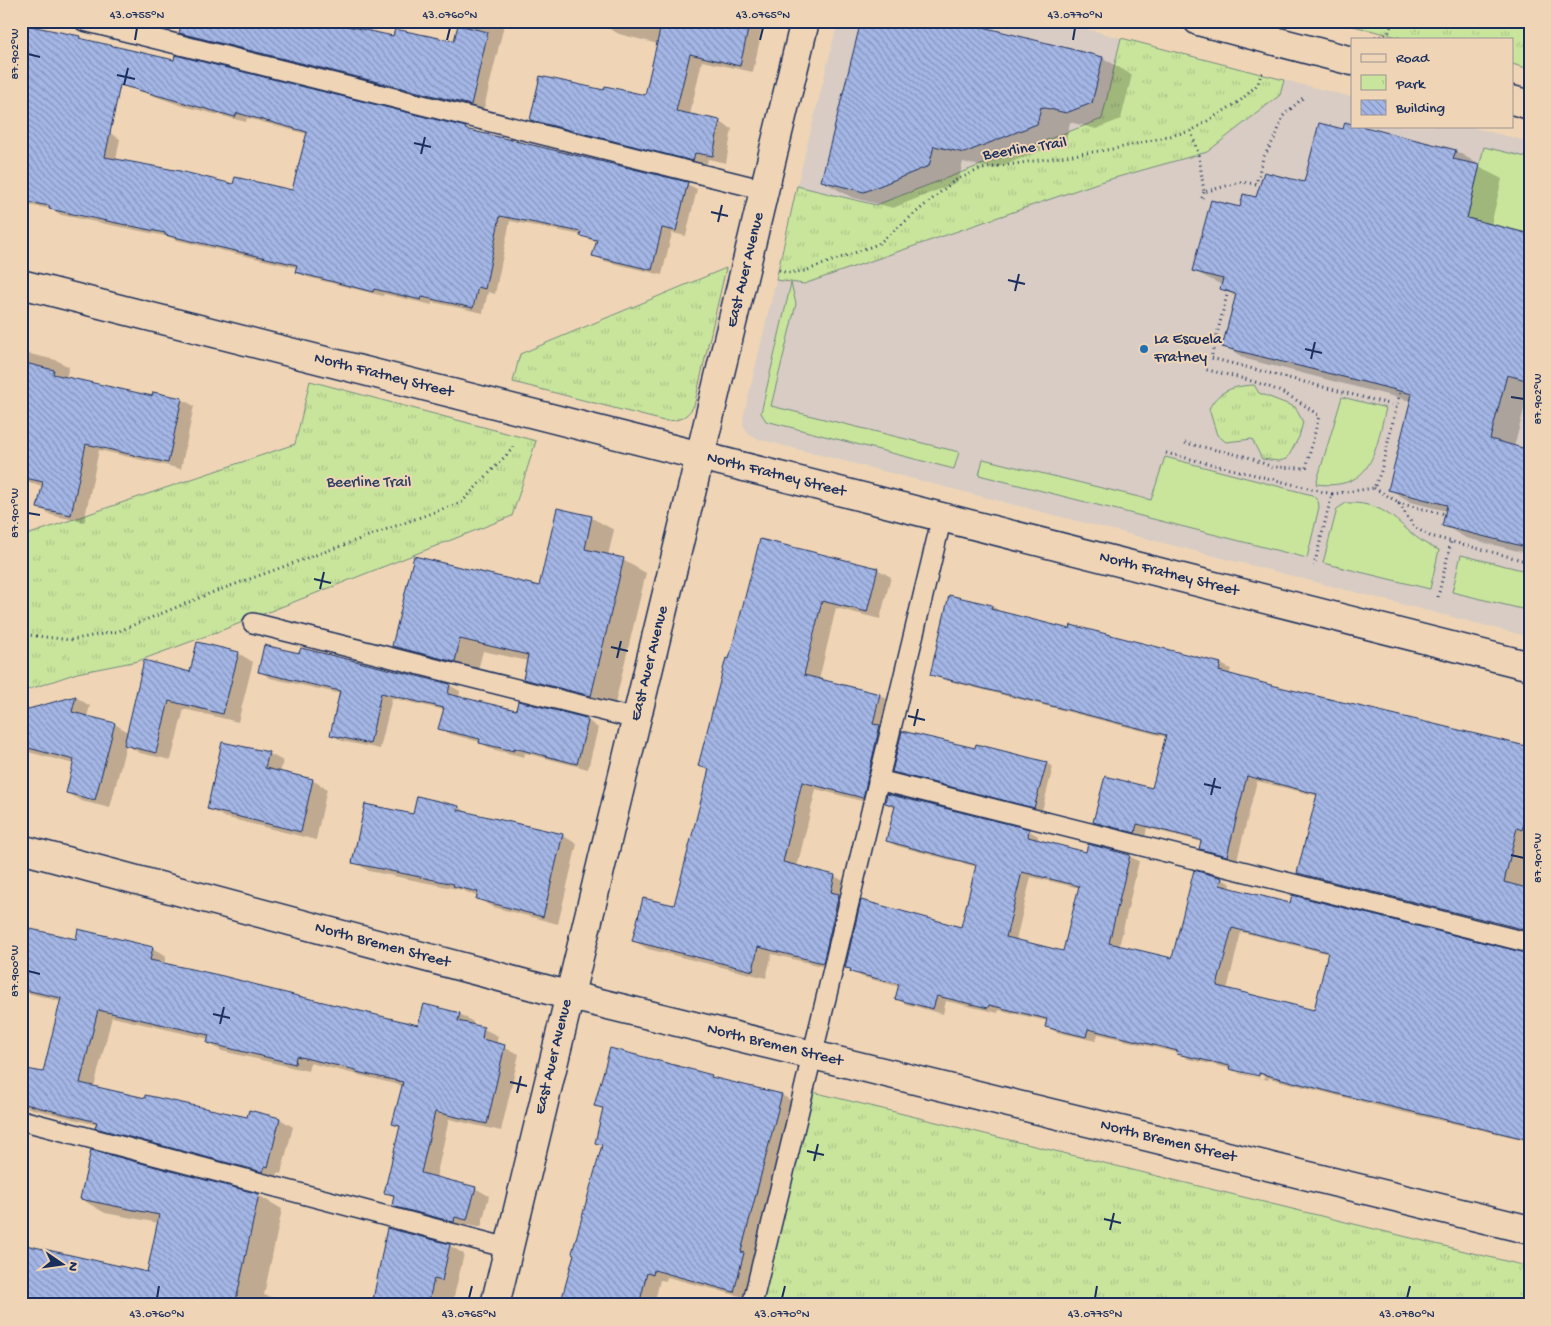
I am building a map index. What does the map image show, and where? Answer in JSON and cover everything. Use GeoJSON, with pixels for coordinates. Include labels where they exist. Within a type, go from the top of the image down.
{"type":"FeatureCollection","features":[{"type":"Feature","properties":{"kind":"street","name":"East Auer Avenue"},"geometry":{"type":"LineString","coordinates":[[495,1305],[567,995],[701,456],[805,21]]}},
{"type":"Feature","properties":{"kind":"street"},"geometry":{"type":"LineString","coordinates":[[1198,21],[1351,61]]}},
{"type":"Feature","properties":{"kind":"street"},"geometry":{"type":"LineString","coordinates":[[1514,101],[1530,105]]}},
{"type":"Feature","properties":{"kind":"street","name":"North Fratney Street"},"geometry":{"type":"LineString","coordinates":[[21,284],[1530,666]]}},
{"type":"Feature","properties":{"kind":"street","name":"North Bremen Street"},"geometry":{"type":"LineString","coordinates":[[21,849],[567,995],[812,1057],[1530,1230]]}},
{"type":"Feature","properties":{"kind":"lane"},"geometry":{"type":"LineString","coordinates":[[84,21],[765,190]]}},
{"type":"Feature","properties":{"kind":"lane"},"geometry":{"type":"LineString","coordinates":[[752,1305],[942,517]]}},
{"type":"Feature","properties":{"kind":"lane"},"geometry":{"type":"LineString","coordinates":[[252,623],[636,719]]}},
{"type":"Feature","properties":{"kind":"lane"},"geometry":{"type":"LineString","coordinates":[[878,780],[1530,943]]}},
{"type":"Feature","properties":{"kind":"lane"},"geometry":{"type":"LineString","coordinates":[[21,1120],[508,1248]]}},
{"type":"Feature","properties":{"kind":"path"},"geometry":{"type":"LineString","coordinates":[[1374,38],[1388,34],[1393,21]]}},
{"type":"Feature","properties":{"kind":"path","name":"Beerline Trail"},"geometry":{"type":"LineString","coordinates":[[748,262],[788,273],[805,271],[878,244],[954,180],[982,169],[1119,148],[1191,131],[1240,101],[1258,84]]}},
{"type":"Feature","properties":{"kind":"path"},"geometry":{"type":"LineString","coordinates":[[1204,192],[1241,182],[1256,184],[1263,158],[1276,136],[1282,116],[1305,96]]}},
{"type":"Feature","properties":{"kind":"path"},"geometry":{"type":"LineString","coordinates":[[1191,131],[1200,156],[1204,192],[1202,198]]}},
{"type":"Feature","properties":{"kind":"path"},"geometry":{"type":"LineString","coordinates":[[1228,291],[1211,358],[1397,406]]}},
{"type":"Feature","properties":{"kind":"path"},"geometry":{"type":"LineString","coordinates":[[1185,443],[1248,457],[1272,467],[1306,468],[1319,416],[1300,401],[1265,384],[1203,369]]}},
{"type":"Feature","properties":{"kind":"path"},"geometry":{"type":"LineString","coordinates":[[1374,488],[1381,471],[1400,392]]}},
{"type":"Feature","properties":{"kind":"path"},"geometry":{"type":"LineString","coordinates":[[21,634],[70,640],[119,631],[220,589],[462,502],[512,449],[522,411]]}},
{"type":"Feature","properties":{"kind":"path"},"geometry":{"type":"LineString","coordinates":[[1166,452],[1332,494],[1374,488],[1398,502],[1445,514]]}},
{"type":"Feature","properties":{"kind":"path"},"geometry":{"type":"LineString","coordinates":[[1314,566],[1332,494]]}},
{"type":"Feature","properties":{"kind":"path"},"geometry":{"type":"LineString","coordinates":[[1398,502],[1414,527],[1430,536],[1530,562]]}},
{"type":"Feature","properties":{"kind":"path"},"geometry":{"type":"LineString","coordinates":[[1438,597],[1451,542]]}},
{"type":"Feature","properties":{"kind":"shaded area"},"geometry":{"type":"Polygon","coordinates":[[[838,21],[1056,21],[1121,38],[1102,119],[876,205],[797,186],[838,21]]]}},
{"type":"Feature","properties":{"kind":"shaded area","name":"La Escuela Fratney"},"geometry":{"type":"Polygon","coordinates":[[[1284,80],[1351,97],[1351,128],[1475,128],[1530,142],[1530,637],[758,439],[748,434],[743,424],[744,414],[776,280],[791,283],[1100,182],[1207,152],[1280,95],[1284,80]]]}},
{"type":"Feature","properties":{"kind":"green space"},"geometry":{"type":"Polygon","coordinates":[[[1333,21],[1530,21],[1530,69],[1514,65],[1514,38],[1402,38],[1333,21]]]}},
{"type":"Feature","properties":{"kind":"green space"},"geometry":{"type":"Polygon","coordinates":[[[1121,38],[1284,80],[1280,95],[1207,152],[1100,182],[804,284],[776,280],[797,186],[876,205],[1102,119],[1121,38]]]}},
{"type":"Feature","properties":{"kind":"green space"},"geometry":{"type":"Polygon","coordinates":[[[1484,147],[1530,158],[1530,234],[1467,218],[1484,147]]]}},
{"type":"Feature","properties":{"kind":"green space"},"geometry":{"type":"Polygon","coordinates":[[[726,268],[694,406],[682,418],[664,421],[513,382],[520,354],[726,268]]]}},
{"type":"Feature","properties":{"kind":"green space"},"geometry":{"type":"Polygon","coordinates":[[[791,283],[796,304],[771,406],[959,452],[954,469],[766,421],[761,413],[791,283]]]}},
{"type":"Feature","properties":{"kind":"green space","name":"Beerline Trail"},"geometry":{"type":"Polygon","coordinates":[[[310,381],[536,441],[512,516],[225,629],[138,661],[77,673],[21,692],[21,537],[295,444],[310,381]]]}},
{"type":"Feature","properties":{"kind":"green space"},"geometry":{"type":"Polygon","coordinates":[[[1254,385],[1259,393],[1295,407],[1303,422],[1299,437],[1287,459],[1279,461],[1262,459],[1252,439],[1226,442],[1217,435],[1209,409],[1217,397],[1233,388],[1254,385]]]}},
{"type":"Feature","properties":{"kind":"green space"},"geometry":{"type":"Polygon","coordinates":[[[1342,397],[1386,408],[1379,439],[1369,464],[1361,474],[1350,481],[1335,484],[1316,484],[1342,397]]]}},
{"type":"Feature","properties":{"kind":"green space"},"geometry":{"type":"Polygon","coordinates":[[[1165,457],[1312,495],[1318,501],[1319,507],[1307,558],[979,475],[983,459],[1151,500],[1165,457]]]}},
{"type":"Feature","properties":{"kind":"green space"},"geometry":{"type":"Polygon","coordinates":[[[1346,503],[1363,504],[1387,513],[1426,544],[1439,550],[1430,589],[1323,563],[1337,509],[1346,503]]]}},
{"type":"Feature","properties":{"kind":"green space"},"geometry":{"type":"Polygon","coordinates":[[[1461,555],[1530,572],[1530,611],[1452,592],[1461,555]]]}},
{"type":"Feature","properties":{"kind":"green space"},"geometry":{"type":"Polygon","coordinates":[[[813,1092],[1530,1267],[1530,1305],[761,1305],[813,1092]]]}},
{"type":"Feature","properties":{"kind":"building"},"geometry":{"type":"Polygon","coordinates":[[[182,21],[324,21],[393,36],[395,29],[454,41],[458,25],[488,32],[471,105],[179,33],[182,21]]]}},
{"type":"Feature","properties":{"kind":"building"},"geometry":{"type":"Polygon","coordinates":[[[662,21],[750,21],[740,66],[690,54],[676,111],[720,120],[713,156],[695,153],[693,161],[530,120],[540,76],[604,90],[605,86],[645,95],[662,21]]]}},
{"type":"Feature","properties":{"kind":"building"},"geometry":{"type":"Polygon","coordinates":[[[861,21],[959,21],[1103,57],[1092,103],[1066,113],[1041,107],[1037,124],[964,153],[934,146],[929,166],[864,192],[821,181],[861,21]]]}},
{"type":"Feature","properties":{"kind":"building"},"geometry":{"type":"Polygon","coordinates":[[[21,24],[80,36],[79,38],[174,60],[175,55],[466,127],[465,129],[688,182],[676,231],[662,228],[652,270],[592,256],[597,240],[580,236],[581,232],[500,216],[485,289],[478,287],[473,308],[422,297],[421,300],[374,289],[373,292],[295,272],[297,265],[165,235],[165,233],[49,209],[50,206],[21,201],[21,24]],[[120,85],[105,157],[180,171],[233,184],[235,177],[292,190],[307,132],[237,113],[235,117],[120,85]]]}},
{"type":"Feature","properties":{"kind":"building"},"geometry":{"type":"Polygon","coordinates":[[[1345,122],[1351,124],[1351,128],[1369,128],[1456,150],[1453,159],[1480,165],[1467,218],[1530,234],[1530,381],[1507,375],[1490,439],[1530,450],[1530,548],[1442,526],[1447,505],[1388,490],[1412,394],[1222,347],[1236,294],[1220,289],[1223,279],[1192,271],[1211,200],[1240,207],[1243,194],[1256,197],[1264,172],[1304,182],[1319,123],[1343,129],[1345,122]]]}},
{"type":"Feature","properties":{"kind":"building"},"geometry":{"type":"Polygon","coordinates":[[[21,362],[54,370],[53,374],[152,396],[153,392],[182,398],[168,463],[86,444],[71,515],[37,508],[43,482],[21,477],[21,362]]]}},
{"type":"Feature","properties":{"kind":"building"},"geometry":{"type":"Polygon","coordinates":[[[557,508],[592,516],[585,549],[624,558],[591,696],[523,679],[528,655],[460,639],[455,662],[392,646],[414,556],[539,586],[557,508]]]}},
{"type":"Feature","properties":{"kind":"building"},"geometry":{"type":"Polygon","coordinates":[[[760,539],[878,568],[867,612],[822,601],[804,675],[880,694],[873,724],[880,725],[863,798],[802,782],[783,862],[835,875],[831,892],[839,894],[823,963],[758,947],[753,971],[632,941],[643,898],[674,905],[709,769],[698,766],[726,658],[729,659],[760,539]]]}},
{"type":"Feature","properties":{"kind":"building"},"geometry":{"type":"Polygon","coordinates":[[[949,595],[992,605],[991,609],[1070,629],[1071,625],[1221,663],[1219,671],[1271,685],[1530,747],[1530,800],[1522,830],[1517,828],[1504,882],[1530,889],[1530,931],[1297,873],[1317,794],[1247,776],[1227,856],[1199,849],[1201,841],[1197,839],[1137,824],[1135,833],[1093,822],[1105,776],[1152,788],[1166,735],[930,675],[949,595]]]}},
{"type":"Feature","properties":{"kind":"building"},"geometry":{"type":"Polygon","coordinates":[[[197,642],[239,652],[223,714],[169,701],[156,753],[124,745],[144,660],[190,672],[197,642]]]}},
{"type":"Feature","properties":{"kind":"building"},"geometry":{"type":"Polygon","coordinates":[[[264,645],[299,653],[301,648],[450,684],[448,694],[516,710],[518,701],[586,718],[588,721],[577,764],[514,748],[514,751],[479,743],[480,739],[438,729],[444,708],[381,693],[370,744],[330,735],[340,691],[258,672],[264,645]]]}},
{"type":"Feature","properties":{"kind":"building"},"geometry":{"type":"Polygon","coordinates":[[[76,696],[72,712],[115,723],[95,800],[66,793],[74,760],[21,746],[21,711],[76,696]]]}},
{"type":"Feature","properties":{"kind":"building"},"geometry":{"type":"Polygon","coordinates":[[[902,731],[975,748],[976,744],[1047,762],[1034,808],[892,772],[902,731]]]}},
{"type":"Feature","properties":{"kind":"building"},"geometry":{"type":"Polygon","coordinates":[[[222,742],[269,752],[265,768],[313,779],[301,832],[207,809],[222,742]]]}},
{"type":"Feature","properties":{"kind":"building"},"geometry":{"type":"Polygon","coordinates":[[[887,794],[1029,829],[1028,837],[1086,852],[1088,844],[1130,855],[1109,943],[1172,958],[1194,870],[1222,878],[1220,885],[1290,903],[1292,895],[1530,954],[1530,1140],[1259,1073],[1259,1076],[1229,1069],[1230,1066],[1177,1054],[1178,1051],[1088,1029],[1086,1037],[1045,1027],[1047,1019],[989,1005],[988,1008],[937,996],[933,1009],[895,999],[899,984],[850,972],[851,969],[845,968],[861,900],[961,927],[976,865],[886,841],[895,806],[885,803],[887,794]],[[1022,872],[1006,937],[1063,951],[1079,886],[1022,872]],[[1232,928],[1217,986],[1314,1010],[1328,952],[1232,928]]]}},
{"type":"Feature","properties":{"kind":"building"},"geometry":{"type":"Polygon","coordinates":[[[417,796],[459,806],[458,810],[563,834],[543,917],[476,899],[478,892],[453,886],[454,884],[352,863],[365,804],[413,814],[417,796]]]}},
{"type":"Feature","properties":{"kind":"building"},"geometry":{"type":"Polygon","coordinates":[[[26,928],[76,939],[78,929],[153,947],[150,960],[223,976],[418,1025],[424,1004],[460,1013],[458,1021],[484,1027],[482,1039],[505,1045],[487,1124],[435,1112],[421,1173],[476,1187],[467,1220],[455,1217],[454,1222],[392,1206],[394,1195],[384,1193],[400,1126],[392,1124],[403,1082],[296,1056],[295,1064],[207,1043],[209,1035],[98,1010],[80,1083],[145,1098],[145,1095],[247,1117],[249,1110],[280,1118],[268,1167],[265,1166],[263,1172],[95,1128],[97,1122],[21,1103],[21,1068],[43,1072],[61,998],[21,989],[21,948],[26,928]]]}},
{"type":"Feature","properties":{"kind":"building"},"geometry":{"type":"Polygon","coordinates":[[[610,1048],[712,1075],[711,1077],[782,1094],[741,1252],[744,1253],[734,1292],[654,1270],[653,1275],[647,1273],[639,1305],[560,1305],[574,1254],[572,1253],[602,1145],[595,1143],[603,1108],[594,1106],[610,1048]]]}},
{"type":"Feature","properties":{"kind":"building"},"geometry":{"type":"Polygon","coordinates":[[[91,1150],[259,1194],[235,1305],[21,1305],[21,1244],[147,1272],[159,1215],[80,1199],[91,1150]]]}},
{"type":"Feature","properties":{"kind":"building"},"geometry":{"type":"Polygon","coordinates":[[[387,1228],[450,1244],[442,1281],[434,1279],[428,1305],[372,1305],[387,1228]]]}},
{"type":"Feature","properties":{"kind":"place","name":"La Escuela Fratney"},"geometry":{"type":"Point","coordinates":[1144,349]}}]}
